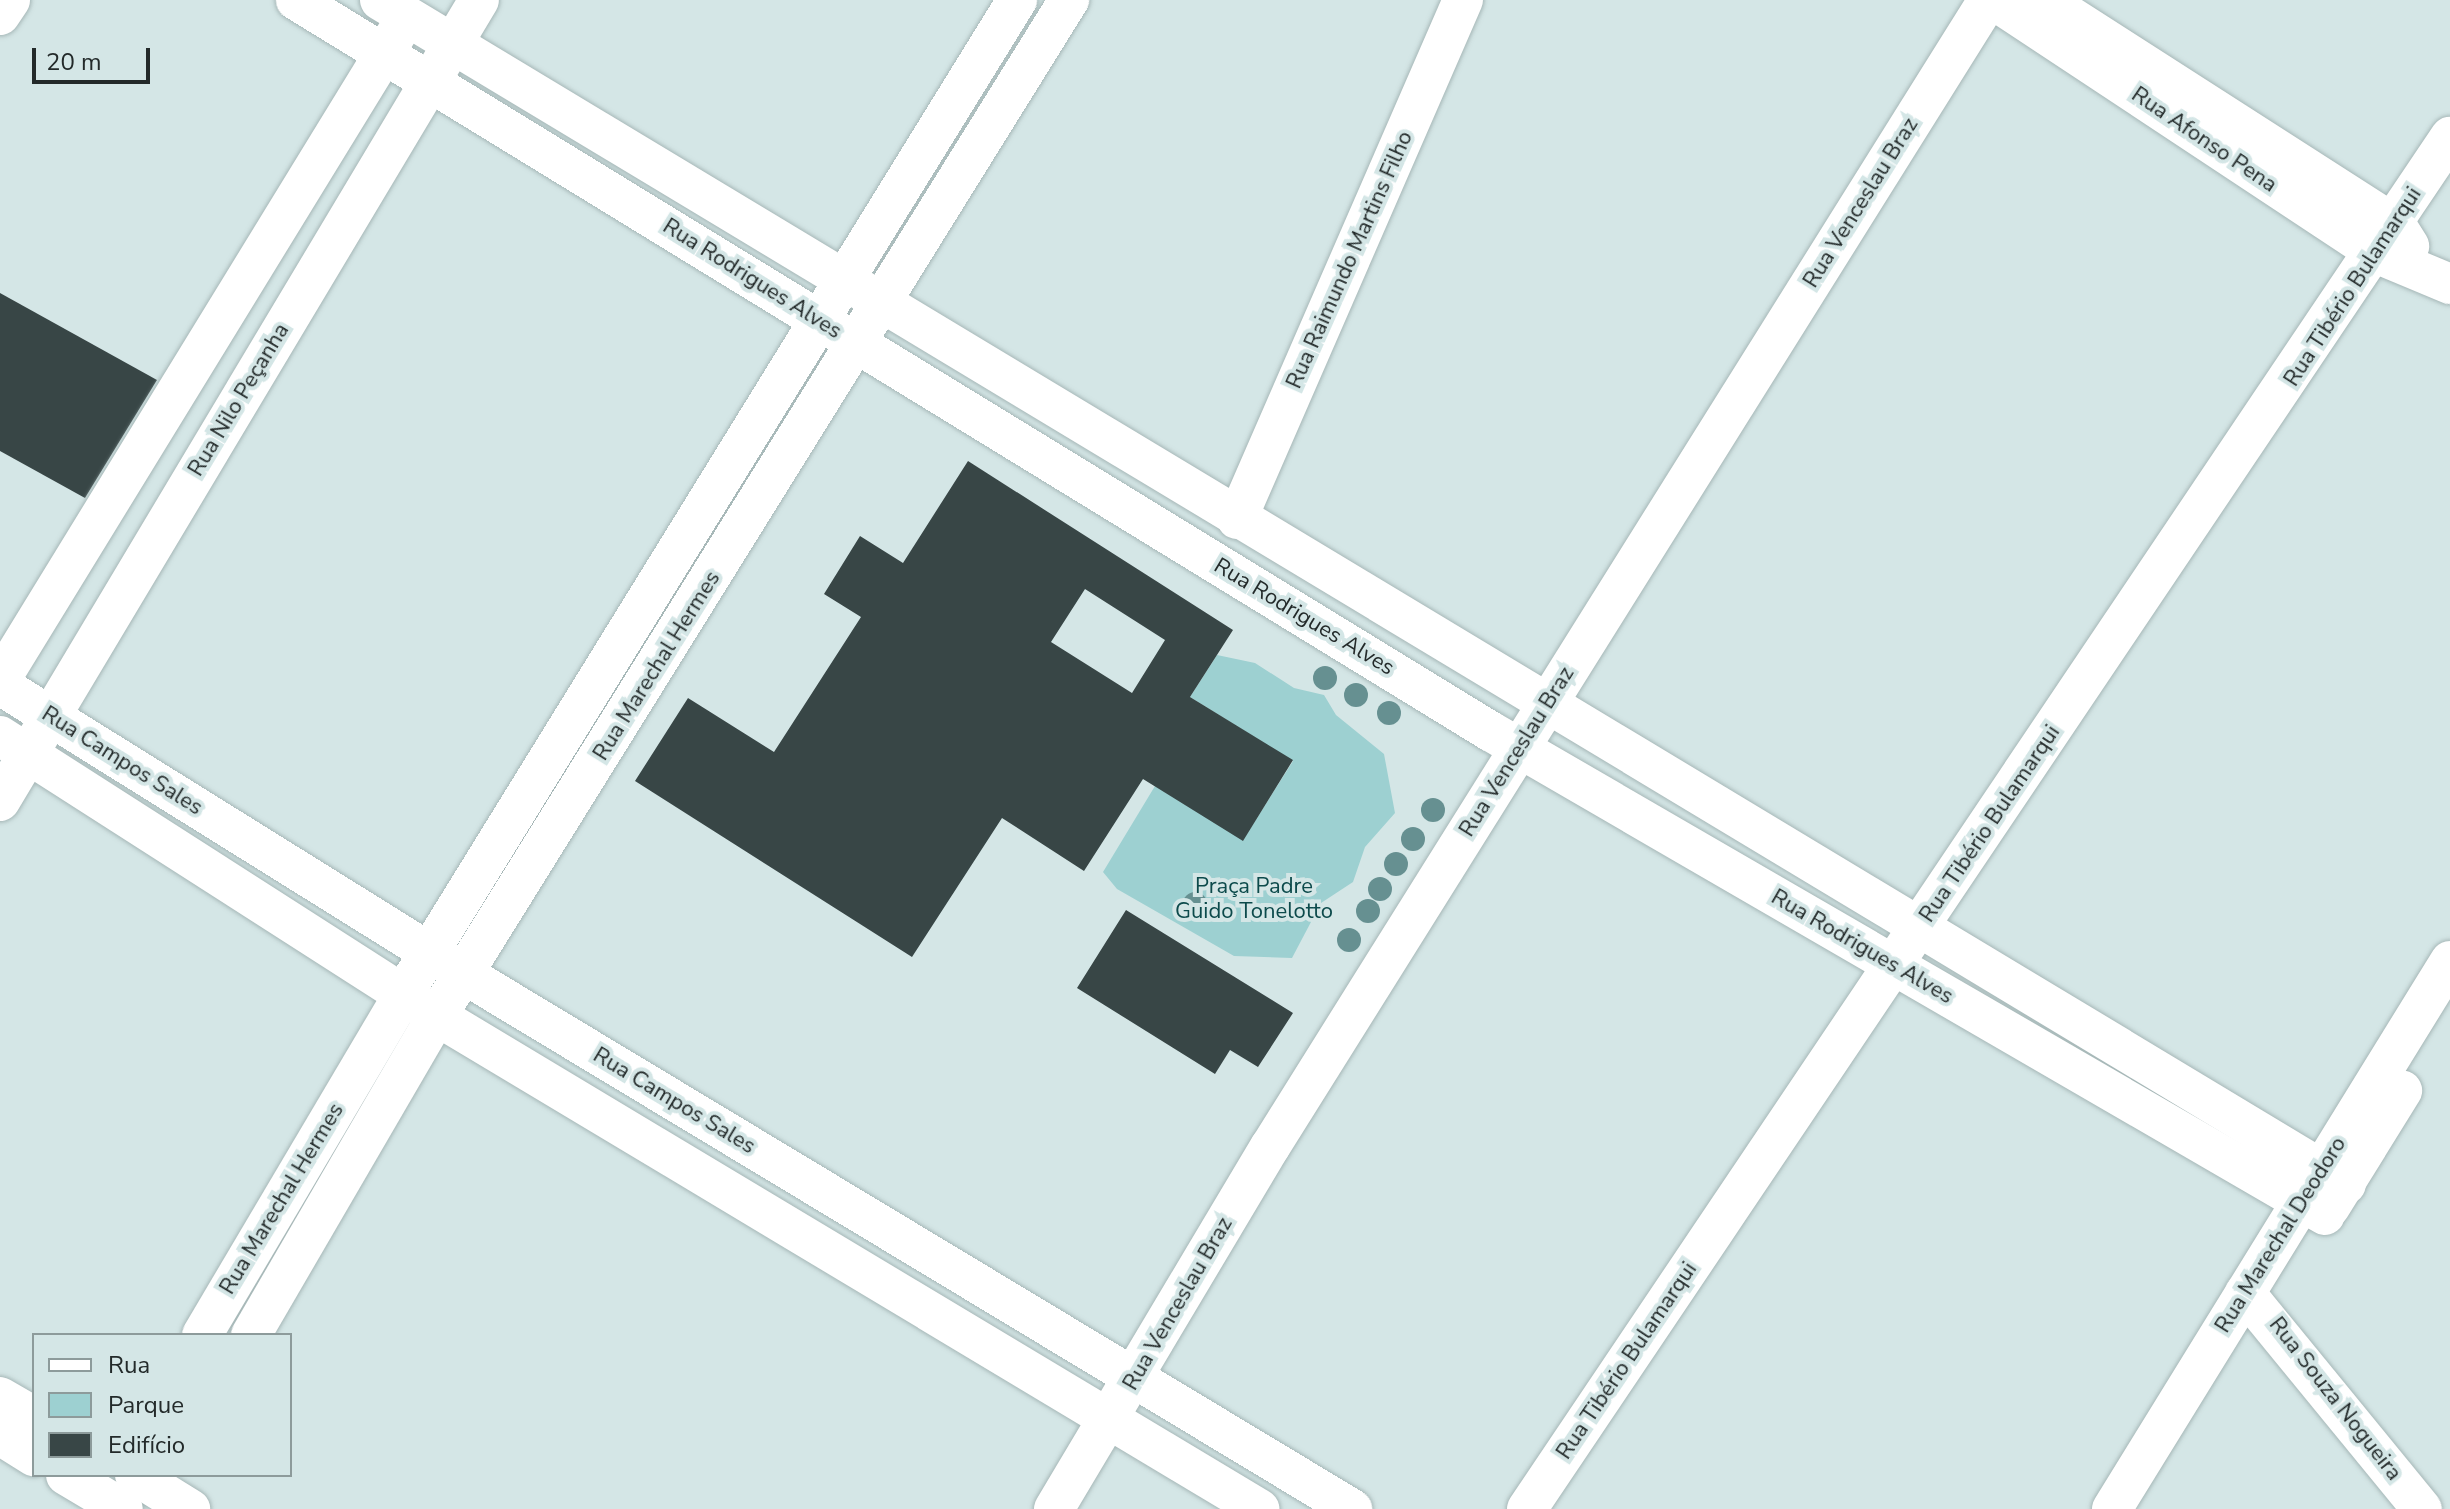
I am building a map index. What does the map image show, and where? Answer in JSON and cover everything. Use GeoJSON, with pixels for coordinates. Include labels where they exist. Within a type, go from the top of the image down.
{"type":"FeatureCollection","features":[{"type":"Feature","properties":{"kind":"street"},"geometry":{"type":"LineString","coordinates":[[0,15],[10,0]]}},
{"type":"Feature","properties":{"kind":"street","name":"Rua Rodrigues Alves"},"geometry":{"type":"LineString","coordinates":[[296,0],[1520,748],[1894,965],[2324,1192]]}},
{"type":"Feature","properties":{"kind":"street","name":"Rua Nilo Peçanha"},"geometry":{"type":"LineString","coordinates":[[0,801],[14,744],[49,715],[479,0]]}},
{"type":"Feature","properties":{"kind":"street","name":"Rua Marechal Hermes"},"geometry":{"type":"LineString","coordinates":[[203,1333],[404,993],[1017,0]]}},
{"type":"Feature","properties":{"kind":"street","name":"Rua Marechal Hermes"},"geometry":{"type":"LineString","coordinates":[[252,1333],[437,1016],[859,345],[1069,0]]}},
{"type":"Feature","properties":{"kind":"street","name":"Rua Raimundo Martins Filho"},"geometry":{"type":"LineString","coordinates":[[1237,519],[1463,0]]}},
{"type":"Feature","properties":{"kind":"street","name":"Rua Afonso Pena"},"geometry":{"type":"LineString","coordinates":[[1991,0],[2387,239]]}},
{"type":"Feature","properties":{"kind":"street","name":"Rua Venceslau Braz"},"geometry":{"type":"LineString","coordinates":[[1054,1509],[1546,706],[1991,0]]}},
{"type":"Feature","properties":{"kind":"street","name":"Rua Afonso Pena"},"geometry":{"type":"LineString","coordinates":[[2045,0],[2436,275]]}},
{"type":"Feature","properties":{"kind":"street"},"geometry":{"type":"LineString","coordinates":[[0,683],[383,54],[401,5]]}},
{"type":"Feature","properties":{"kind":"street","name":"Rua Rodrigues Alves"},"geometry":{"type":"LineString","coordinates":[[401,5],[453,44],[1546,706],[1920,928],[2324,1192]]}},
{"type":"Feature","properties":{"kind":"street","name":"Rua Tibério Bulamarqui"},"geometry":{"type":"LineString","coordinates":[[1527,1509],[2387,239],[2450,137]]}},
{"type":"Feature","properties":{"kind":"street","name":"Rua Campos Sales"},"geometry":{"type":"LineString","coordinates":[[0,683],[464,974],[1352,1509]]}},
{"type":"Feature","properties":{"kind":"street","name":"Rua Campos Sales"},"geometry":{"type":"LineString","coordinates":[[14,744],[437,1016],[1259,1509]]}},
{"type":"Feature","properties":{"kind":"street","name":"Rua Marechal Deodoro"},"geometry":{"type":"LineString","coordinates":[[2324,1192],[2450,961]]}},
{"type":"Feature","properties":{"kind":"street","name":"Rua Marechal Deodoro"},"geometry":{"type":"LineString","coordinates":[[2112,1509],[2254,1302],[2324,1192],[2450,1013]]}},
{"type":"Feature","properties":{"kind":"street","name":"Rua Marechal Deodoro"},"geometry":{"type":"LineString","coordinates":[[2143,1509],[2254,1302]]}},
{"type":"Feature","properties":{"kind":"street","name":"Rua Souza Nogueira"},"geometry":{"type":"LineString","coordinates":[[2254,1302],[2422,1509]]}},
{"type":"Feature","properties":{"kind":"street"},"geometry":{"type":"LineString","coordinates":[[0,1397],[32,1416]]}},
{"type":"Feature","properties":{"kind":"street"},"geometry":{"type":"LineString","coordinates":[[0,1435],[32,1455]]}},
{"type":"Feature","properties":{"kind":"street"},"geometry":{"type":"LineString","coordinates":[[74,1477],[139,1494]]}},
{"type":"Feature","properties":{"kind":"green space","name":"Praça Padre Guido Tonelotto"},"geometry":{"type":"Polygon","coordinates":[[[1217,655],[1255,663],[1294,688],[1324,695],[1336,715],[1384,754],[1395,813],[1365,847],[1353,882],[1321,903],[1292,958],[1234,956],[1117,889],[1103,872],[1155,786],[1243,840],[1293,761],[1190,697],[1217,655]]]}},
{"type":"Feature","properties":{"kind":"building"},"geometry":{"type":"Polygon","coordinates":[[[0,293],[157,380],[85,498],[0,451],[0,293]]]}},
{"type":"Feature","properties":{"kind":"building"},"geometry":{"type":"Polygon","coordinates":[[[968,461],[1233,630],[1190,697],[1293,760],[1243,841],[1143,779],[1084,871],[1002,818],[912,957],[635,781],[688,698],[774,752],[861,617],[824,594],[860,536],[903,563],[968,461]],[[1085,589],[1051,642],[1132,693],[1165,640],[1085,589]]]}},
{"type":"Feature","properties":{"kind":"building"},"geometry":{"type":"Polygon","coordinates":[[[1126,910],[1293,1013],[1258,1067],[1230,1050],[1215,1074],[1077,988],[1126,910]]]}}]}
